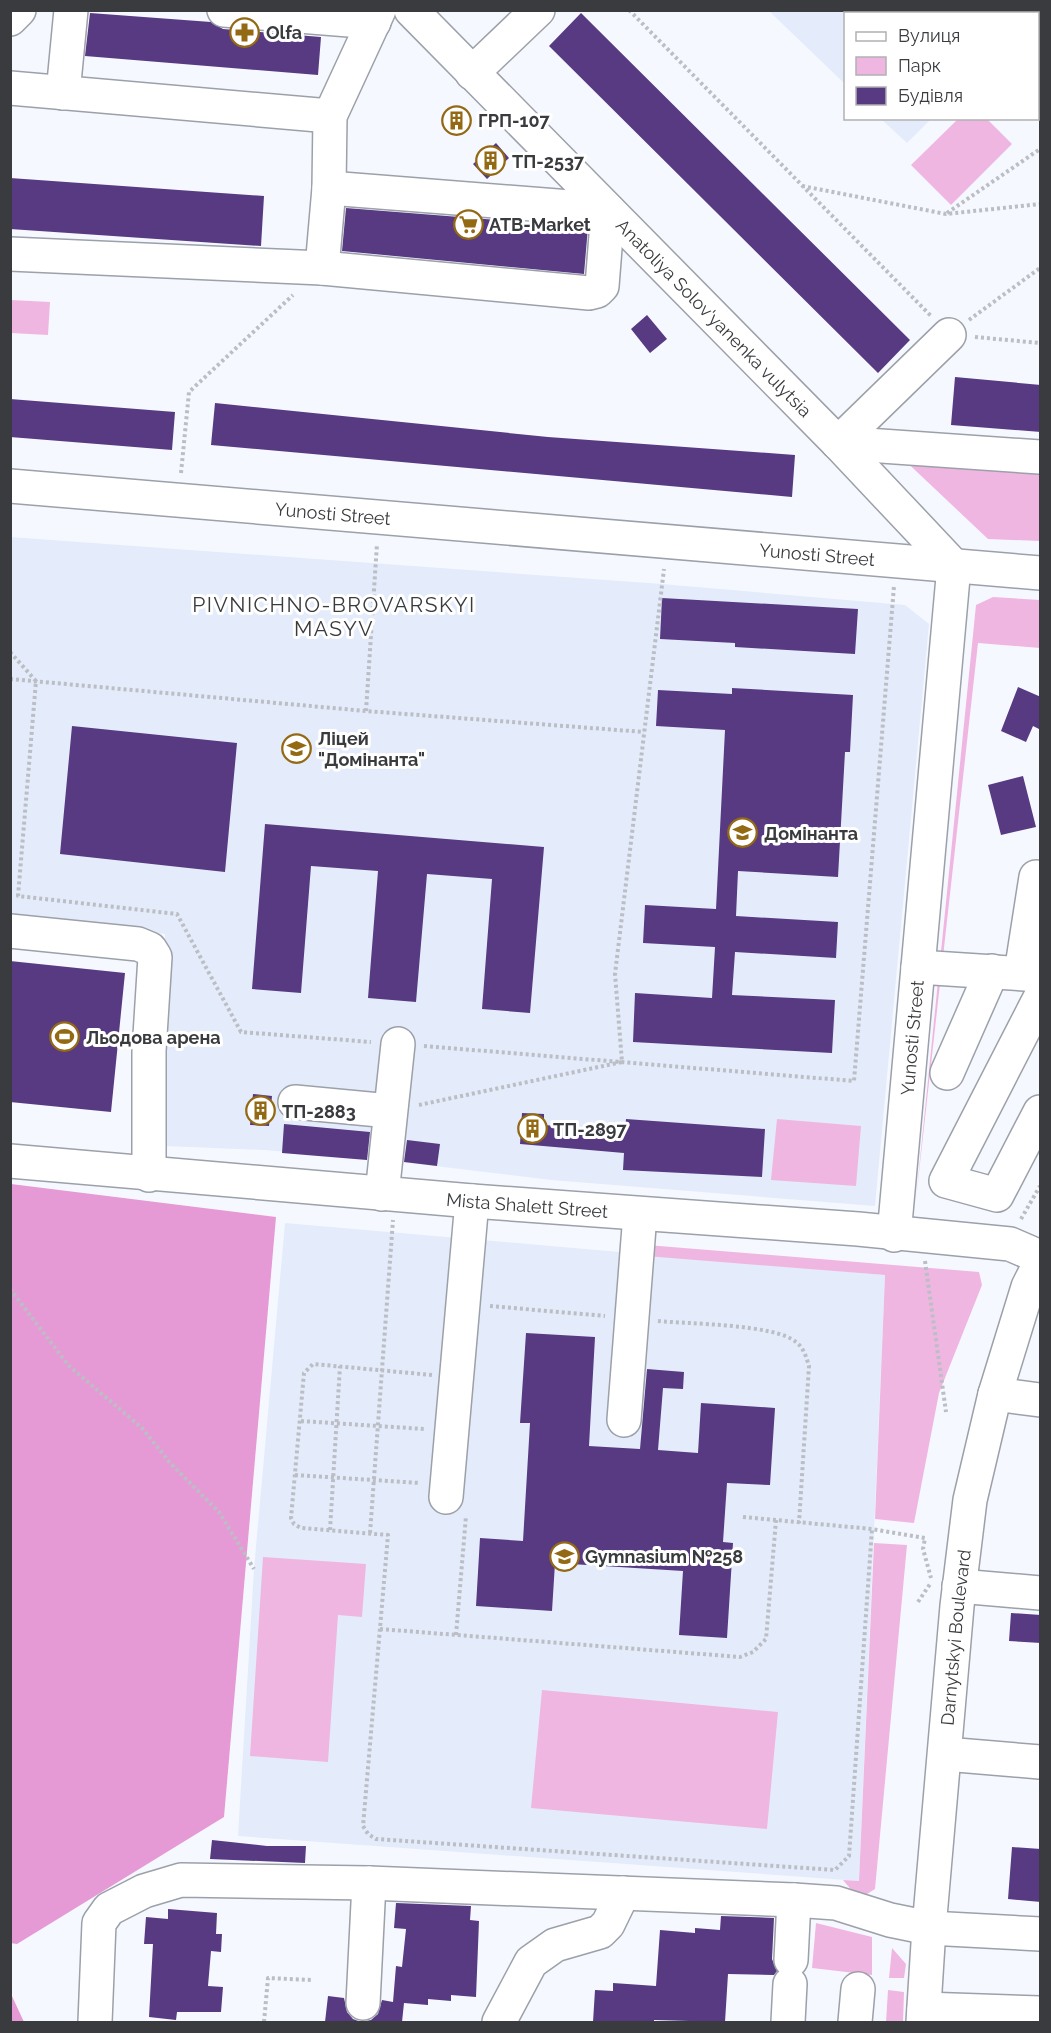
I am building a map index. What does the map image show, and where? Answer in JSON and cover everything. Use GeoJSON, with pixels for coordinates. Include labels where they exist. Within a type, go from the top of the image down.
{"type":"FeatureCollection","features":[{"type":"Feature","properties":{"kind":"street"},"geometry":{"type":"LineString","coordinates":[[10,20],[19,10]]}},
{"type":"Feature","properties":{"kind":"street"},"geometry":{"type":"LineString","coordinates":[[63,93],[71,10]]}},
{"type":"Feature","properties":{"kind":"street"},"geometry":{"type":"LineString","coordinates":[[224,10],[376,16],[330,116],[329,188],[322,268]]}},
{"type":"Feature","properties":{"kind":"street","name":"Anatoliya Solov'yanenka vulytsia"},"geometry":{"type":"LineString","coordinates":[[411,10],[838,443],[954,566]]}},
{"type":"Feature","properties":{"kind":"street"},"geometry":{"type":"LineString","coordinates":[[472,73],[538,10]]}},
{"type":"Feature","properties":{"kind":"street"},"geometry":{"type":"LineString","coordinates":[[10,88],[330,116]]}},
{"type":"Feature","properties":{"kind":"street"},"geometry":{"type":"LineString","coordinates":[[10,254],[322,268],[589,293],[597,291],[604,278],[608,210],[329,188]]}},
{"type":"Feature","properties":{"kind":"street"},"geometry":{"type":"LineString","coordinates":[[838,443],[950,335]]}},
{"type":"Feature","properties":{"kind":"street"},"geometry":{"type":"LineString","coordinates":[[838,443],[1041,457]]}},
{"type":"Feature","properties":{"kind":"street","name":"Yunosti Street"},"geometry":{"type":"LineString","coordinates":[[10,486],[954,566],[894,1235]]}},
{"type":"Feature","properties":{"kind":"street"},"geometry":{"type":"LineString","coordinates":[[954,566],[1041,573]]}},
{"type":"Feature","properties":{"kind":"street"},"geometry":{"type":"LineString","coordinates":[[1036,878],[1024,979],[946,1181],[997,1195],[1041,1112]]}},
{"type":"Feature","properties":{"kind":"street"},"geometry":{"type":"LineString","coordinates":[[10,931],[138,944],[150,949],[155,957],[149,1051],[149,1175]]}},
{"type":"Feature","properties":{"kind":"street"},"geometry":{"type":"LineString","coordinates":[[918,967],[1024,979]]}},
{"type":"Feature","properties":{"kind":"street"},"geometry":{"type":"LineString","coordinates":[[947,1073],[1024,979]]}},
{"type":"Feature","properties":{"kind":"street"},"geometry":{"type":"LineString","coordinates":[[388,1203],[390,1111],[398,1044]]}},
{"type":"Feature","properties":{"kind":"street"},"geometry":{"type":"LineString","coordinates":[[295,1102],[390,1111]]}},
{"type":"Feature","properties":{"kind":"street","name":"Mista Shalett Street"},"geometry":{"type":"LineString","coordinates":[[10,1161],[388,1203],[472,1201],[858,1230],[1010,1244],[1041,1257]]}},
{"type":"Feature","properties":{"kind":"street"},"geometry":{"type":"LineString","coordinates":[[446,1491],[472,1201]]}},
{"type":"Feature","properties":{"kind":"street"},"geometry":{"type":"LineString","coordinates":[[624,1419],[640,1214]]}},
{"type":"Feature","properties":{"kind":"street","name":"Darnytskyi Boulevard"},"geometry":{"type":"LineString","coordinates":[[939,2016],[929,1928],[970,1500],[994,1394],[1028,1287],[1041,1263]]}},
{"type":"Feature","properties":{"kind":"street"},"geometry":{"type":"LineString","coordinates":[[994,1394],[1041,1400]]}},
{"type":"Feature","properties":{"kind":"street"},"geometry":{"type":"LineString","coordinates":[[960,1586],[1041,1593]]}},
{"type":"Feature","properties":{"kind":"street"},"geometry":{"type":"LineString","coordinates":[[945,1754],[1041,1762]]}},
{"type":"Feature","properties":{"kind":"street"},"geometry":{"type":"LineString","coordinates":[[95,2022],[99,1923],[109,1909],[144,1891],[181,1880],[369,1883],[794,1900],[836,1904],[890,1920],[929,1928],[1041,1935]]}},
{"type":"Feature","properties":{"kind":"street"},"geometry":{"type":"LineString","coordinates":[[363,2003],[369,1883]]}},
{"type":"Feature","properties":{"kind":"street"},"geometry":{"type":"LineString","coordinates":[[499,2022],[531,1962],[555,1945],[600,1932],[608,1923],[622,1893]]}},
{"type":"Feature","properties":{"kind":"street"},"geometry":{"type":"LineString","coordinates":[[788,2022],[794,1900]]}},
{"type":"Feature","properties":{"kind":"street"},"geometry":{"type":"LineString","coordinates":[[855,2022],[858,1989]]}},
{"type":"Feature","properties":{"kind":"street"},"geometry":{"type":"LineString","coordinates":[[939,2016],[1041,2013]]}},
{"type":"Feature","properties":{"kind":"path"},"geometry":{"type":"LineString","coordinates":[[629,10],[950,335],[1041,343]]}},
{"type":"Feature","properties":{"kind":"path"},"geometry":{"type":"LineString","coordinates":[[946,214],[1041,149]]}},
{"type":"Feature","properties":{"kind":"path"},"geometry":{"type":"LineString","coordinates":[[802,186],[946,214],[1041,204]]}},
{"type":"Feature","properties":{"kind":"path"},"geometry":{"type":"LineString","coordinates":[[177,500],[189,392],[322,268]]}},
{"type":"Feature","properties":{"kind":"path"},"geometry":{"type":"LineString","coordinates":[[950,335],[1041,268]]}},
{"type":"Feature","properties":{"kind":"path"},"geometry":{"type":"LineString","coordinates":[[366,711],[377,541]]}},
{"type":"Feature","properties":{"kind":"path"},"geometry":{"type":"LineString","coordinates":[[622,1062],[615,974],[666,542]]}},
{"type":"Feature","properties":{"kind":"path"},"geometry":{"type":"LineString","coordinates":[[10,652],[36,681],[18,896],[177,914],[241,1032],[854,1081],[894,585]]}},
{"type":"Feature","properties":{"kind":"path"},"geometry":{"type":"LineString","coordinates":[[10,679],[366,711],[644,732]]}},
{"type":"Feature","properties":{"kind":"path"},"geometry":{"type":"LineString","coordinates":[[390,1111],[622,1062]]}},
{"type":"Feature","properties":{"kind":"path"},"geometry":{"type":"LineString","coordinates":[[1016,1227],[1041,1186]]}},
{"type":"Feature","properties":{"kind":"path"},"geometry":{"type":"LineString","coordinates":[[370,1533],[382,1370],[388,1203]]}},
{"type":"Feature","properties":{"kind":"path"},"geometry":{"type":"LineString","coordinates":[[924,1257],[946,1412]]}},
{"type":"Feature","properties":{"kind":"path"},"geometry":{"type":"LineString","coordinates":[[10,1289],[69,1366],[142,1428],[171,1464],[219,1512],[254,1569]]}},
{"type":"Feature","properties":{"kind":"path"},"geometry":{"type":"LineString","coordinates":[[463,1303],[772,1331],[796,1342],[805,1352],[809,1366],[799,1523]]}},
{"type":"Feature","properties":{"kind":"path"},"geometry":{"type":"LineString","coordinates":[[456,1377],[313,1364],[304,1372],[291,1518],[294,1524],[300,1528],[388,1535],[363,1826],[368,1834],[376,1839],[835,1870],[849,1856],[872,1529]]}},
{"type":"Feature","properties":{"kind":"path"},"geometry":{"type":"LineString","coordinates":[[330,1530],[340,1366]]}},
{"type":"Feature","properties":{"kind":"path"},"geometry":{"type":"LineString","coordinates":[[301,1421],[452,1431]]}},
{"type":"Feature","properties":{"kind":"path"},"geometry":{"type":"LineString","coordinates":[[295,1475],[374,1480],[446,1491],[468,1499],[456,1635]]}},
{"type":"Feature","properties":{"kind":"path"},"geometry":{"type":"LineString","coordinates":[[743,1517],[872,1529],[925,1538],[923,1549],[932,1582],[918,1602]]}},
{"type":"Feature","properties":{"kind":"path"},"geometry":{"type":"LineString","coordinates":[[380,1629],[740,1657],[753,1652],[766,1639],[776,1520]]}},
{"type":"Feature","properties":{"kind":"path"},"geometry":{"type":"LineString","coordinates":[[264,2022],[268,1978],[311,1980]]}},
{"type":"Feature","properties":{"kind":"shaded area"},"geometry":{"type":"Polygon","coordinates":[[[769,11],[1040,11],[1039,34],[1039,12],[844,12],[844,83],[769,11]]]}},
{"type":"Feature","properties":{"kind":"shaded area"},"geometry":{"type":"Polygon","coordinates":[[[882,120],[930,120],[907,143],[882,120]]]}},
{"type":"Feature","properties":{"kind":"shaded area","name":"Ліцей \"Домінанта\""},"geometry":{"type":"Polygon","coordinates":[[[10,537],[662,584],[905,605],[929,624],[875,1206],[551,1180],[393,1161],[264,1150],[163,1146],[165,934],[11,916],[10,537]]]}},
{"type":"Feature","properties":{"kind":"shaded area"},"geometry":{"type":"Polygon","coordinates":[[[11,1184],[276,1217],[224,1817],[17,1944],[10,1943],[11,1184]]]}},
{"type":"Feature","properties":{"kind":"shaded area","name":"Gymnasium №258"},"geometry":{"type":"Polygon","coordinates":[[[285,1223],[885,1275],[859,1881],[238,1836],[254,1569],[285,1223]]]}},
{"type":"Feature","properties":{"kind":"shaded area"},"geometry":{"type":"Polygon","coordinates":[[[11,1994],[24,2022],[11,2022],[11,1994]]]}},
{"type":"Feature","properties":{"kind":"green space"},"geometry":{"type":"Polygon","coordinates":[[[957,120],[988,120],[1012,144],[951,205],[911,165],[957,120]]]}},
{"type":"Feature","properties":{"kind":"green space"},"geometry":{"type":"Polygon","coordinates":[[[11,300],[50,302],[48,335],[11,333],[11,300]]]}},
{"type":"Feature","properties":{"kind":"green space"},"geometry":{"type":"Polygon","coordinates":[[[898,454],[1040,464],[1040,541],[988,539],[898,454]]]}},
{"type":"Feature","properties":{"kind":"green space"},"geometry":{"type":"Polygon","coordinates":[[[993,597],[1040,600],[1040,648],[978,643],[916,1199],[976,605],[993,597]]]}},
{"type":"Feature","properties":{"kind":"green space"},"geometry":{"type":"Polygon","coordinates":[[[777,1119],[861,1126],[856,1186],[771,1180],[777,1119]]]}},
{"type":"Feature","properties":{"kind":"green space"},"geometry":{"type":"Polygon","coordinates":[[[647,1245],[979,1272],[982,1285],[939,1393],[914,1523],[875,1519],[885,1275],[646,1256],[647,1245]]]}},
{"type":"Feature","properties":{"kind":"green space"},"geometry":{"type":"Polygon","coordinates":[[[874,1543],[907,1545],[875,1889],[859,1899],[843,1880],[859,1881],[874,1543]]]}},
{"type":"Feature","properties":{"kind":"green space"},"geometry":{"type":"Polygon","coordinates":[[[263,1557],[366,1564],[362,1617],[338,1615],[328,1762],[250,1756],[263,1557]]]}},
{"type":"Feature","properties":{"kind":"green space"},"geometry":{"type":"Polygon","coordinates":[[[542,1690],[778,1712],[767,1829],[531,1808],[542,1690]]]}},
{"type":"Feature","properties":{"kind":"green space"},"geometry":{"type":"Polygon","coordinates":[[[816,1923],[872,1937],[872,1975],[812,1968],[816,1923]]]}},
{"type":"Feature","properties":{"kind":"green space"},"geometry":{"type":"Polygon","coordinates":[[[892,1948],[906,1964],[904,1978],[889,1978],[892,1948]]]}},
{"type":"Feature","properties":{"kind":"green space"},"geometry":{"type":"Polygon","coordinates":[[[888,1990],[904,1992],[903,2022],[886,2022],[888,1990]]]}},
{"type":"Feature","properties":{"kind":"building"},"geometry":{"type":"Polygon","coordinates":[[[90,13],[211,22],[223,29],[321,37],[318,75],[85,56],[90,13]]]}},
{"type":"Feature","properties":{"kind":"building"},"geometry":{"type":"Polygon","coordinates":[[[581,13],[910,340],[878,373],[549,46],[581,13]]]}},
{"type":"Feature","properties":{"kind":"building","name":"ТП-2537"},"geometry":{"type":"Polygon","coordinates":[[[496,143],[509,158],[487,179],[473,164],[496,143]]]}},
{"type":"Feature","properties":{"kind":"building"},"geometry":{"type":"Polygon","coordinates":[[[10,178],[264,196],[261,246],[10,229],[10,178]]]}},
{"type":"Feature","properties":{"kind":"building"},"geometry":{"type":"Polygon","coordinates":[[[346,208],[588,227],[584,274],[342,251],[346,208]]]}},
{"type":"Feature","properties":{"kind":"building"},"geometry":{"type":"Polygon","coordinates":[[[647,315],[667,339],[650,353],[631,329],[647,315]]]}},
{"type":"Feature","properties":{"kind":"building"},"geometry":{"type":"Polygon","coordinates":[[[955,377],[1041,385],[1041,432],[951,425],[955,377]]]}},
{"type":"Feature","properties":{"kind":"building"},"geometry":{"type":"Polygon","coordinates":[[[10,399],[175,412],[172,450],[10,437],[10,399]]]}},
{"type":"Feature","properties":{"kind":"building"},"geometry":{"type":"Polygon","coordinates":[[[215,403],[548,437],[795,455],[792,497],[211,445],[215,403]]]}},
{"type":"Feature","properties":{"kind":"building"},"geometry":{"type":"Polygon","coordinates":[[[662,598],[858,609],[855,654],[735,647],[735,643],[660,639],[662,598]]]}},
{"type":"Feature","properties":{"kind":"building"},"geometry":{"type":"Polygon","coordinates":[[[1018,687],[1041,697],[1041,730],[1033,726],[1026,742],[1001,731],[1018,687]]]}},
{"type":"Feature","properties":{"kind":"building"},"geometry":{"type":"Polygon","coordinates":[[[732,688],[853,695],[850,752],[845,752],[838,877],[738,871],[736,916],[838,922],[836,958],[735,952],[732,995],[835,1000],[832,1053],[633,1042],[635,993],[712,998],[715,947],[643,943],[645,905],[716,909],[725,730],[656,726],[658,690],[732,694],[732,688]]]}},
{"type":"Feature","properties":{"kind":"building"},"geometry":{"type":"Polygon","coordinates":[[[72,726],[237,743],[225,872],[60,854],[72,726]]]}},
{"type":"Feature","properties":{"kind":"building"},"geometry":{"type":"Polygon","coordinates":[[[1023,776],[1036,827],[1001,835],[988,785],[1023,776]]]}},
{"type":"Feature","properties":{"kind":"building"},"geometry":{"type":"Polygon","coordinates":[[[265,824],[544,847],[530,1013],[482,1009],[492,879],[427,874],[416,1002],[368,998],[378,871],[311,866],[301,993],[252,989],[265,824]]]}},
{"type":"Feature","properties":{"kind":"building","name":"Льодова арена"},"geometry":{"type":"Polygon","coordinates":[[[10,961],[125,973],[111,1112],[10,1102],[10,961]]]}},
{"type":"Feature","properties":{"kind":"building","name":"ТП-2883"},"geometry":{"type":"Polygon","coordinates":[[[253,1094],[272,1096],[269,1126],[250,1125],[253,1094]]]}},
{"type":"Feature","properties":{"kind":"building"},"geometry":{"type":"Polygon","coordinates":[[[522,1113],[544,1114],[544,1125],[625,1131],[626,1119],[765,1129],[762,1177],[623,1170],[624,1153],[520,1144],[522,1113]]]}},
{"type":"Feature","properties":{"kind":"building"},"geometry":{"type":"Polygon","coordinates":[[[284,1124],[370,1132],[367,1160],[282,1153],[284,1124]]]}},
{"type":"Feature","properties":{"kind":"building"},"geometry":{"type":"Polygon","coordinates":[[[407,1140],[440,1144],[437,1166],[404,1162],[407,1140]]]}},
{"type":"Feature","properties":{"kind":"building"},"geometry":{"type":"Polygon","coordinates":[[[526,1333],[595,1337],[589,1446],[640,1449],[647,1369],[684,1372],[683,1389],[663,1388],[658,1450],[698,1453],[701,1403],[775,1408],[770,1485],[727,1483],[723,1542],[733,1543],[727,1638],[679,1635],[683,1571],[555,1563],[552,1611],[476,1606],[480,1538],[523,1541],[530,1423],[520,1423],[526,1333]]]}},
{"type":"Feature","properties":{"kind":"building"},"geometry":{"type":"Polygon","coordinates":[[[1011,1613],[1041,1615],[1041,1643],[1009,1641],[1011,1613]]]}},
{"type":"Feature","properties":{"kind":"building"},"geometry":{"type":"Polygon","coordinates":[[[212,1840],[267,1846],[306,1846],[305,1863],[210,1859],[212,1840]]]}},
{"type":"Feature","properties":{"kind":"building"},"geometry":{"type":"Polygon","coordinates":[[[1012,1847],[1041,1849],[1041,1902],[1008,1899],[1012,1847]]]}},
{"type":"Feature","properties":{"kind":"building"},"geometry":{"type":"Polygon","coordinates":[[[396,1903],[471,1906],[470,1920],[479,1921],[476,1997],[451,1995],[451,2001],[428,1999],[428,2005],[404,2003],[402,2022],[361,2022],[371,2020],[378,2014],[382,2000],[393,2002],[396,1966],[402,1967],[406,1929],[394,1928],[396,1903]]]}},
{"type":"Feature","properties":{"kind":"building"},"geometry":{"type":"Polygon","coordinates":[[[168,1909],[217,1913],[216,1934],[222,1934],[221,1952],[211,1951],[208,1986],[223,1987],[221,2012],[177,2012],[176,2020],[149,2017],[153,1944],[144,1944],[146,1917],[168,1919],[168,1909]]]}},
{"type":"Feature","properties":{"kind":"building"},"geometry":{"type":"Polygon","coordinates":[[[721,1916],[774,1918],[772,1959],[777,1971],[774,1975],[728,1974],[725,2022],[654,2020],[654,2022],[593,2022],[595,1990],[613,1991],[613,1983],[656,1986],[660,1930],[695,1933],[695,1928],[720,1930],[721,1916]]]}},
{"type":"Feature","properties":{"kind":"building"},"geometry":{"type":"Polygon","coordinates":[[[328,1996],[344,1998],[347,2012],[353,2019],[361,2022],[325,2022],[328,1996]]]}},
{"type":"Feature","properties":{"kind":"place","name":"Olfa"},"geometry":{"type":"Point","coordinates":[245,32]}},
{"type":"Feature","properties":{"kind":"place","name":"ГРП-107"},"geometry":{"type":"Point","coordinates":[457,120]}},
{"type":"Feature","properties":{"kind":"place","name":"ТП-2537"},"geometry":{"type":"Point","coordinates":[491,161]}},
{"type":"Feature","properties":{"kind":"place","name":"ATB-Market"},"geometry":{"type":"Point","coordinates":[468,224]}},
{"type":"Feature","properties":{"kind":"place","name":"Ліцей \"Домінанта\""},"geometry":{"type":"Point","coordinates":[297,748]}},
{"type":"Feature","properties":{"kind":"place","name":"Домінанта"},"geometry":{"type":"Point","coordinates":[743,833]}},
{"type":"Feature","properties":{"kind":"place","name":"Льодова арена"},"geometry":{"type":"Point","coordinates":[65,1037]}},
{"type":"Feature","properties":{"kind":"place","name":"ТП-2883"},"geometry":{"type":"Point","coordinates":[261,1111]}},
{"type":"Feature","properties":{"kind":"place","name":"ТП-2897"},"geometry":{"type":"Point","coordinates":[532,1129]}},
{"type":"Feature","properties":{"kind":"place","name":"Gymnasium №258"},"geometry":{"type":"Point","coordinates":[564,1556]}},
{"type":"Feature","properties":{"kind":"district","name":"PIVNICHNO-BROVARSKYI MASYV"},"geometry":{"type":"Point","coordinates":[334,616]}}]}
